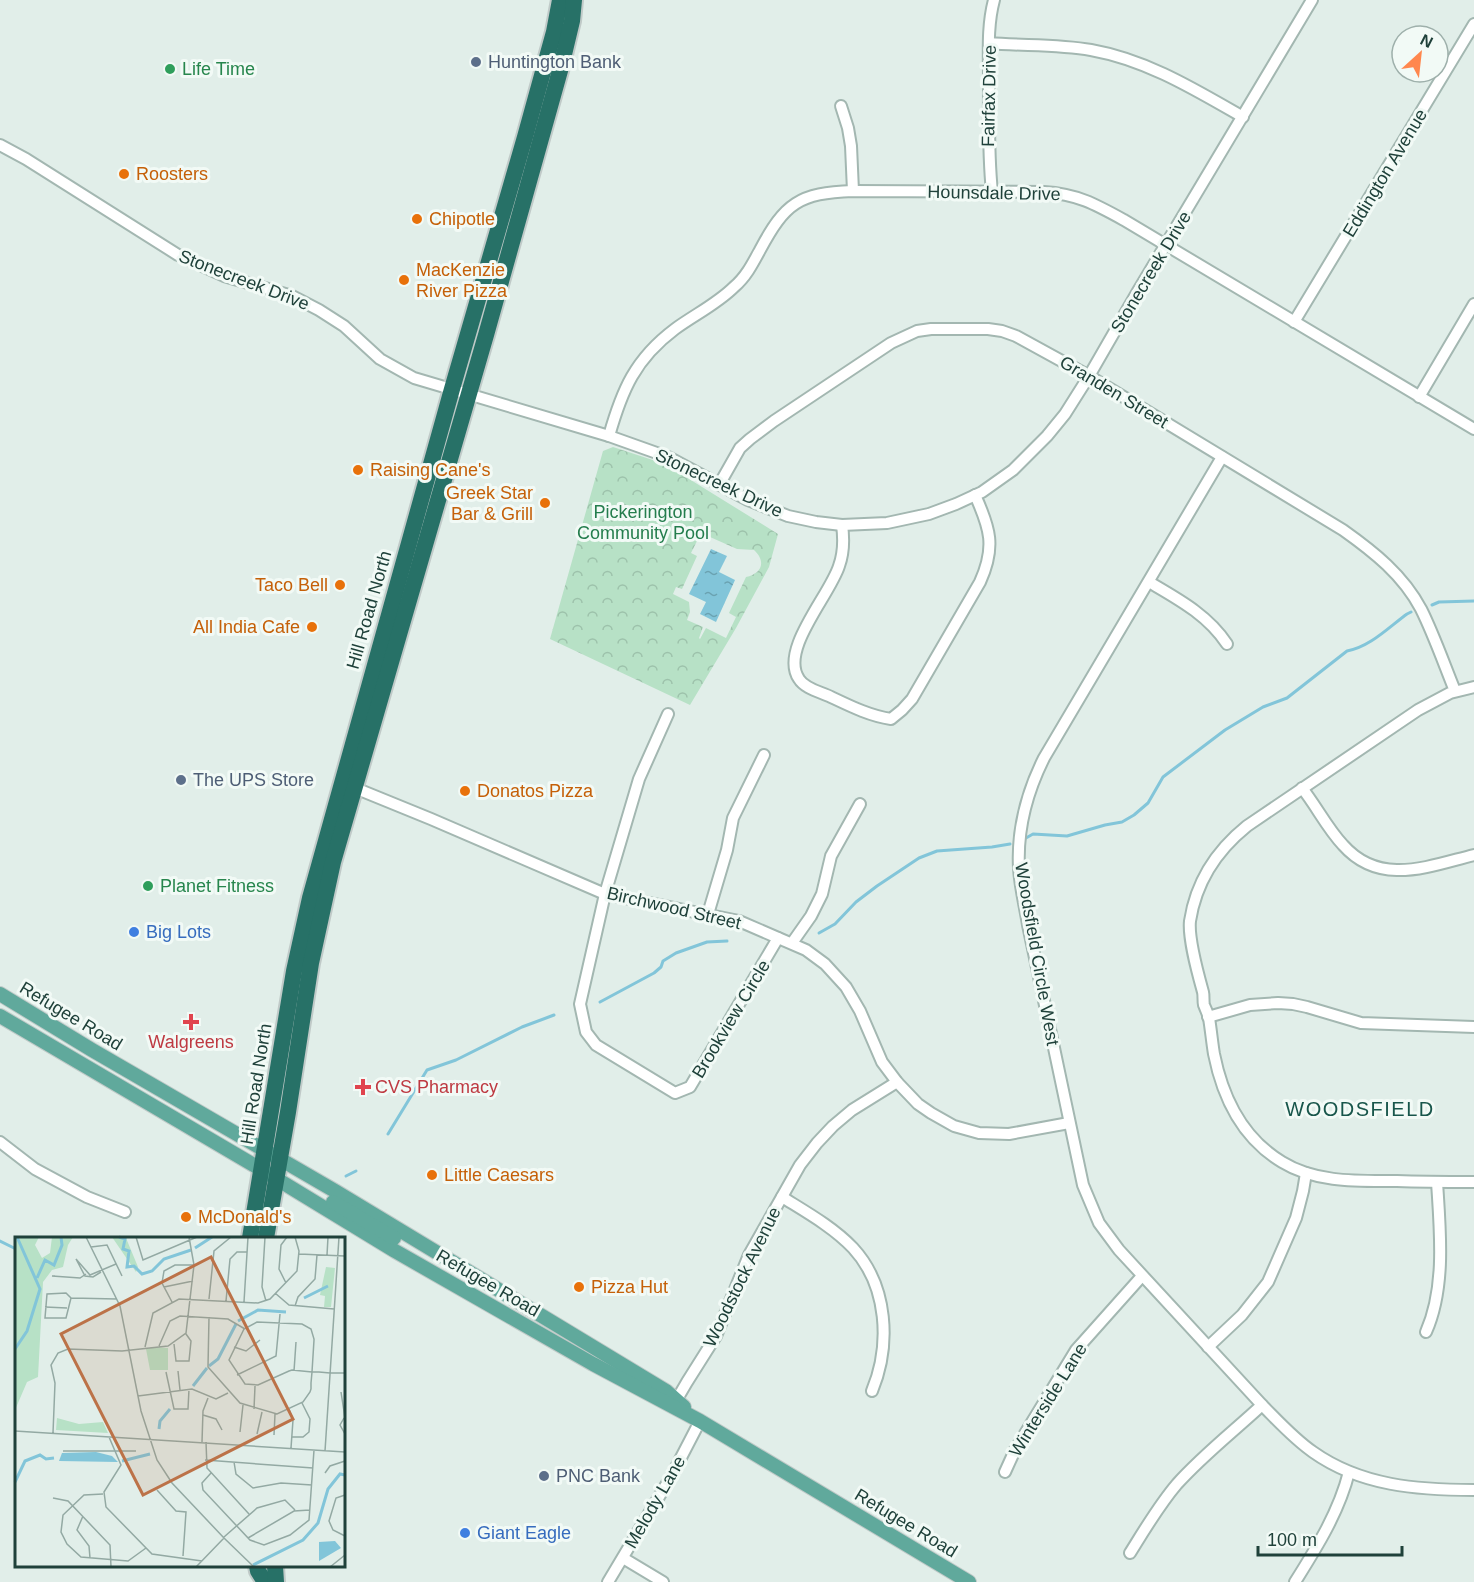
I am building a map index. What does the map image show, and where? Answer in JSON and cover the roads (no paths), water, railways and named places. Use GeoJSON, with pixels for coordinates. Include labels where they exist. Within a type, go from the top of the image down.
{"type":"FeatureCollection","features":[{"type":"Feature","properties":{"kind":"highway","name":"Hill Road North"},"geometry":{"type":"LineString","coordinates":[[251,1237],[270,1164],[288,1112],[310,963],[333,861],[352,787],[430,531],[460,392],[561,0]]}},
{"type":"Feature","properties":{"kind":"highway","name":"Hill Road North"},"geometry":{"type":"LineString","coordinates":[[266,1237],[270,1164],[294,971],[310,898],[460,392],[486,335],[560,69],[572,21],[574,0]]}},
{"type":"Feature","properties":{"kind":"highway"},"geometry":{"type":"LineString","coordinates":[[275,1567],[276,1582]]}},
{"type":"Feature","properties":{"kind":"main road","name":"Refugee Road"},"geometry":{"type":"LineString","coordinates":[[0,994],[270,1164],[393,1250],[593,1364],[675,1403],[700,1421],[969,1582]]}},
{"type":"Feature","properties":{"kind":"main road","name":"Refugee Road"},"geometry":{"type":"LineString","coordinates":[[0,1016],[111,1082],[126,1081],[156,1095],[440,1265],[452,1263],[666,1391],[675,1403]]}},
{"type":"Feature","properties":{"kind":"street","name":"Fairfax Drive"},"geometry":{"type":"LineString","coordinates":[[992,192],[988,158],[989,43],[994,0]]}},
{"type":"Feature","properties":{"kind":"street","name":"Stonecreek Drive"},"geometry":{"type":"LineString","coordinates":[[0,146],[26,159],[177,255],[224,276],[292,296],[344,326],[380,359],[414,378],[609,436],[668,457],[761,506],[788,516],[842,525],[902,521],[956,504],[994,484],[1028,457],[1065,414],[1312,0]]}},
{"type":"Feature","properties":{"kind":"street","name":"Eddington Avenue"},"geometry":{"type":"LineString","coordinates":[[1294,322],[1474,24]]}},
{"type":"Feature","properties":{"kind":"street"},"geometry":{"type":"LineString","coordinates":[[989,43],[1061,47],[1117,56],[1167,75],[1243,117]]}},
{"type":"Feature","properties":{"kind":"street"},"geometry":{"type":"LineString","coordinates":[[841,106],[851,146],[853,191]]}},
{"type":"Feature","properties":{"kind":"street","name":"Hounsdale Drive"},"geometry":{"type":"LineString","coordinates":[[609,436],[618,405],[635,370],[648,353],[663,339],[722,297],[743,278],[779,217],[793,205],[816,195],[853,191],[1072,195],[1099,206],[1474,429]]}},
{"type":"Feature","properties":{"kind":"street"},"geometry":{"type":"LineString","coordinates":[[1419,396],[1474,304]]}},
{"type":"Feature","properties":{"kind":"street","name":"Granden Street"},"geometry":{"type":"LineString","coordinates":[[719,485],[740,448],[774,421],[891,343],[917,331],[931,329],[1002,331],[1029,342],[1089,376],[1366,546],[1387,564],[1421,609],[1455,691]]}},
{"type":"Feature","properties":{"kind":"street","name":"Woodsfield Circle West"},"geometry":{"type":"LineString","coordinates":[[1222,457],[1044,758],[1032,784],[1024,812],[1019,861],[1021,882],[1083,1185],[1099,1223],[1110,1239],[1262,1405],[1284,1428],[1313,1452],[1349,1472],[1397,1486],[1439,1490],[1474,1490]]}},
{"type":"Feature","properties":{"kind":"street"},"geometry":{"type":"LineString","coordinates":[[842,525],[844,540],[839,568],[799,641],[794,655],[795,668],[799,679],[811,689],[878,717],[891,719],[912,699],[986,569],[989,557],[989,533],[975,495]]}},
{"type":"Feature","properties":{"kind":"street"},"geometry":{"type":"LineString","coordinates":[[1149,582],[1203,616],[1227,644]]}},
{"type":"Feature","properties":{"kind":"street"},"geometry":{"type":"LineString","coordinates":[[1474,687],[1455,691],[1419,710],[1236,835],[1208,867],[1190,921],[1190,934],[1214,1056],[1229,1103],[1239,1122],[1254,1140],[1287,1165],[1306,1173],[1334,1179],[1474,1182]]}},
{"type":"Feature","properties":{"kind":"street"},"geometry":{"type":"LineString","coordinates":[[605,894],[639,779],[668,714]]}},
{"type":"Feature","properties":{"kind":"street"},"geometry":{"type":"LineString","coordinates":[[708,914],[727,850],[733,819],[764,755]]}},
{"type":"Feature","properties":{"kind":"street","name":"Birchwood Street"},"geometry":{"type":"LineString","coordinates":[[352,787],[605,894],[739,921],[792,943],[817,957],[846,987],[860,1011],[882,1062],[897,1082],[918,1104],[954,1126],[968,1131],[1009,1134],[1069,1123]]}},
{"type":"Feature","properties":{"kind":"street"},"geometry":{"type":"LineString","coordinates":[[1302,789],[1352,855],[1377,868],[1391,871],[1411,870],[1474,855]]}},
{"type":"Feature","properties":{"kind":"street"},"geometry":{"type":"LineString","coordinates":[[792,943],[811,916],[822,894],[831,856],[860,804]]}},
{"type":"Feature","properties":{"kind":"street","name":"Brookview Circle"},"geometry":{"type":"LineString","coordinates":[[605,894],[580,1004],[586,1032],[596,1045],[675,1093],[690,1087],[778,938]]}},
{"type":"Feature","properties":{"kind":"street"},"geometry":{"type":"LineString","coordinates":[[1208,1017],[1243,1007],[1278,1003],[1306,1007],[1361,1023],[1474,1027]]}},
{"type":"Feature","properties":{"kind":"street","name":"Woodstock Avenue"},"geometry":{"type":"LineString","coordinates":[[675,1403],[716,1336],[749,1255],[806,1158],[833,1126],[852,1110],[897,1082]]}},
{"type":"Feature","properties":{"kind":"street"},"geometry":{"type":"LineString","coordinates":[[0,1142],[35,1169],[87,1197],[125,1212]]}},
{"type":"Feature","properties":{"kind":"street"},"geometry":{"type":"LineString","coordinates":[[1208,1347],[1242,1315],[1269,1282],[1296,1218],[1306,1173]]}},
{"type":"Feature","properties":{"kind":"street"},"geometry":{"type":"LineString","coordinates":[[1426,1332],[1436,1305],[1439,1278],[1440,1218],[1437,1182]]}},
{"type":"Feature","properties":{"kind":"street"},"geometry":{"type":"LineString","coordinates":[[782,1197],[846,1241],[858,1254],[874,1283],[881,1305],[884,1344],[880,1368],[872,1391]]}},
{"type":"Feature","properties":{"kind":"street","name":"Winterside Lane"},"geometry":{"type":"LineString","coordinates":[[1005,1472],[1015,1450],[1076,1350],[1142,1276]]}},
{"type":"Feature","properties":{"kind":"street"},"geometry":{"type":"LineString","coordinates":[[1130,1553],[1162,1503],[1178,1484],[1207,1454],[1262,1405]]}},
{"type":"Feature","properties":{"kind":"street","name":"Melody Lane"},"geometry":{"type":"LineString","coordinates":[[608,1582],[672,1475],[700,1421]]}},
{"type":"Feature","properties":{"kind":"street"},"geometry":{"type":"LineString","coordinates":[[1294,1582],[1328,1525],[1340,1500],[1349,1472]]}},
{"type":"Feature","properties":{"kind":"street"},"geometry":{"type":"LineString","coordinates":[[623,1558],[663,1582]]}},
{"type":"Feature","properties":{"kind":"water"},"geometry":{"type":"Polygon","coordinates":[[[711,549],[727,556],[719,572],[735,580],[716,622],[700,614],[706,602],[689,594],[711,549]]]}},
{"type":"Feature","properties":{"kind":"waterway"},"geometry":{"type":"LineString","coordinates":[[1432,605],[1439,602],[1474,601]]}},
{"type":"Feature","properties":{"kind":"waterway"},"geometry":{"type":"LineString","coordinates":[[1026,838],[1033,834],[1067,836],[1122,822],[1134,815],[1148,803],[1163,777],[1225,730],[1263,707],[1287,698],[1347,651],[1371,641],[1411,612]]}},
{"type":"Feature","properties":{"kind":"waterway"},"geometry":{"type":"LineString","coordinates":[[819,933],[835,924],[856,902],[877,886],[919,858],[937,851],[1010,844]]}},
{"type":"Feature","properties":{"kind":"waterway"},"geometry":{"type":"LineString","coordinates":[[600,1002],[654,973],[661,967],[663,961],[676,953],[707,942],[727,941]]}},
{"type":"Feature","properties":{"kind":"waterway"},"geometry":{"type":"LineString","coordinates":[[388,1134],[427,1070],[456,1060],[522,1027],[554,1015]]}},
{"type":"Feature","properties":{"kind":"waterway"},"geometry":{"type":"LineString","coordinates":[[346,1176],[356,1171]]}},
{"type":"Feature","properties":{"kind":"waterway"},"geometry":{"type":"LineString","coordinates":[[0,1241],[15,1248]]}},
{"type":"Feature","properties":{"kind":"place","name":"Huntington Bank"},"geometry":{"type":"Point","coordinates":[476,62]}},
{"type":"Feature","properties":{"kind":"place","name":"Life Time"},"geometry":{"type":"Point","coordinates":[170,69]}},
{"type":"Feature","properties":{"kind":"place","name":"Roosters"},"geometry":{"type":"Point","coordinates":[124,174]}},
{"type":"Feature","properties":{"kind":"place","name":"Chipotle"},"geometry":{"type":"Point","coordinates":[417,219]}},
{"type":"Feature","properties":{"kind":"place","name":"MacKenzie River Pizza"},"geometry":{"type":"Point","coordinates":[404,280]}},
{"type":"Feature","properties":{"kind":"place","name":"Raising Cane's"},"geometry":{"type":"Point","coordinates":[358,470]}},
{"type":"Feature","properties":{"kind":"place","name":"Greek Star Bar & Grill"},"geometry":{"type":"Point","coordinates":[545,503]}},
{"type":"Feature","properties":{"kind":"place","name":"Taco Bell"},"geometry":{"type":"Point","coordinates":[340,585]}},
{"type":"Feature","properties":{"kind":"place","name":"All India Cafe"},"geometry":{"type":"Point","coordinates":[312,627]}},
{"type":"Feature","properties":{"kind":"place","name":"The UPS Store"},"geometry":{"type":"Point","coordinates":[181,780]}},
{"type":"Feature","properties":{"kind":"place","name":"Donatos Pizza"},"geometry":{"type":"Point","coordinates":[465,791]}},
{"type":"Feature","properties":{"kind":"place","name":"Planet Fitness"},"geometry":{"type":"Point","coordinates":[148,886]}},
{"type":"Feature","properties":{"kind":"place","name":"Big Lots"},"geometry":{"type":"Point","coordinates":[134,932]}},
{"type":"Feature","properties":{"kind":"place","name":"Walgreens"},"geometry":{"type":"Point","coordinates":[191,1022]}},
{"type":"Feature","properties":{"kind":"place","name":"CVS Pharmacy"},"geometry":{"type":"Point","coordinates":[363,1087]}},
{"type":"Feature","properties":{"kind":"place","name":"Little Caesars"},"geometry":{"type":"Point","coordinates":[432,1175]}},
{"type":"Feature","properties":{"kind":"place","name":"McDonald's"},"geometry":{"type":"Point","coordinates":[186,1217]}},
{"type":"Feature","properties":{"kind":"place","name":"Pizza Hut"},"geometry":{"type":"Point","coordinates":[579,1287]}},
{"type":"Feature","properties":{"kind":"place","name":"PNC Bank"},"geometry":{"type":"Point","coordinates":[544,1476]}},
{"type":"Feature","properties":{"kind":"place","name":"Giant Eagle"},"geometry":{"type":"Point","coordinates":[465,1533]}},
{"type":"Feature","properties":{"kind":"district","name":"WOODSFIELD"},"geometry":{"type":"Point","coordinates":[1360,1109]}},
{"type":"Feature","properties":{"kind":"park label","name":"Pickerington Community Pool"},"geometry":{"type":"Point","coordinates":[643,522]}}]}
